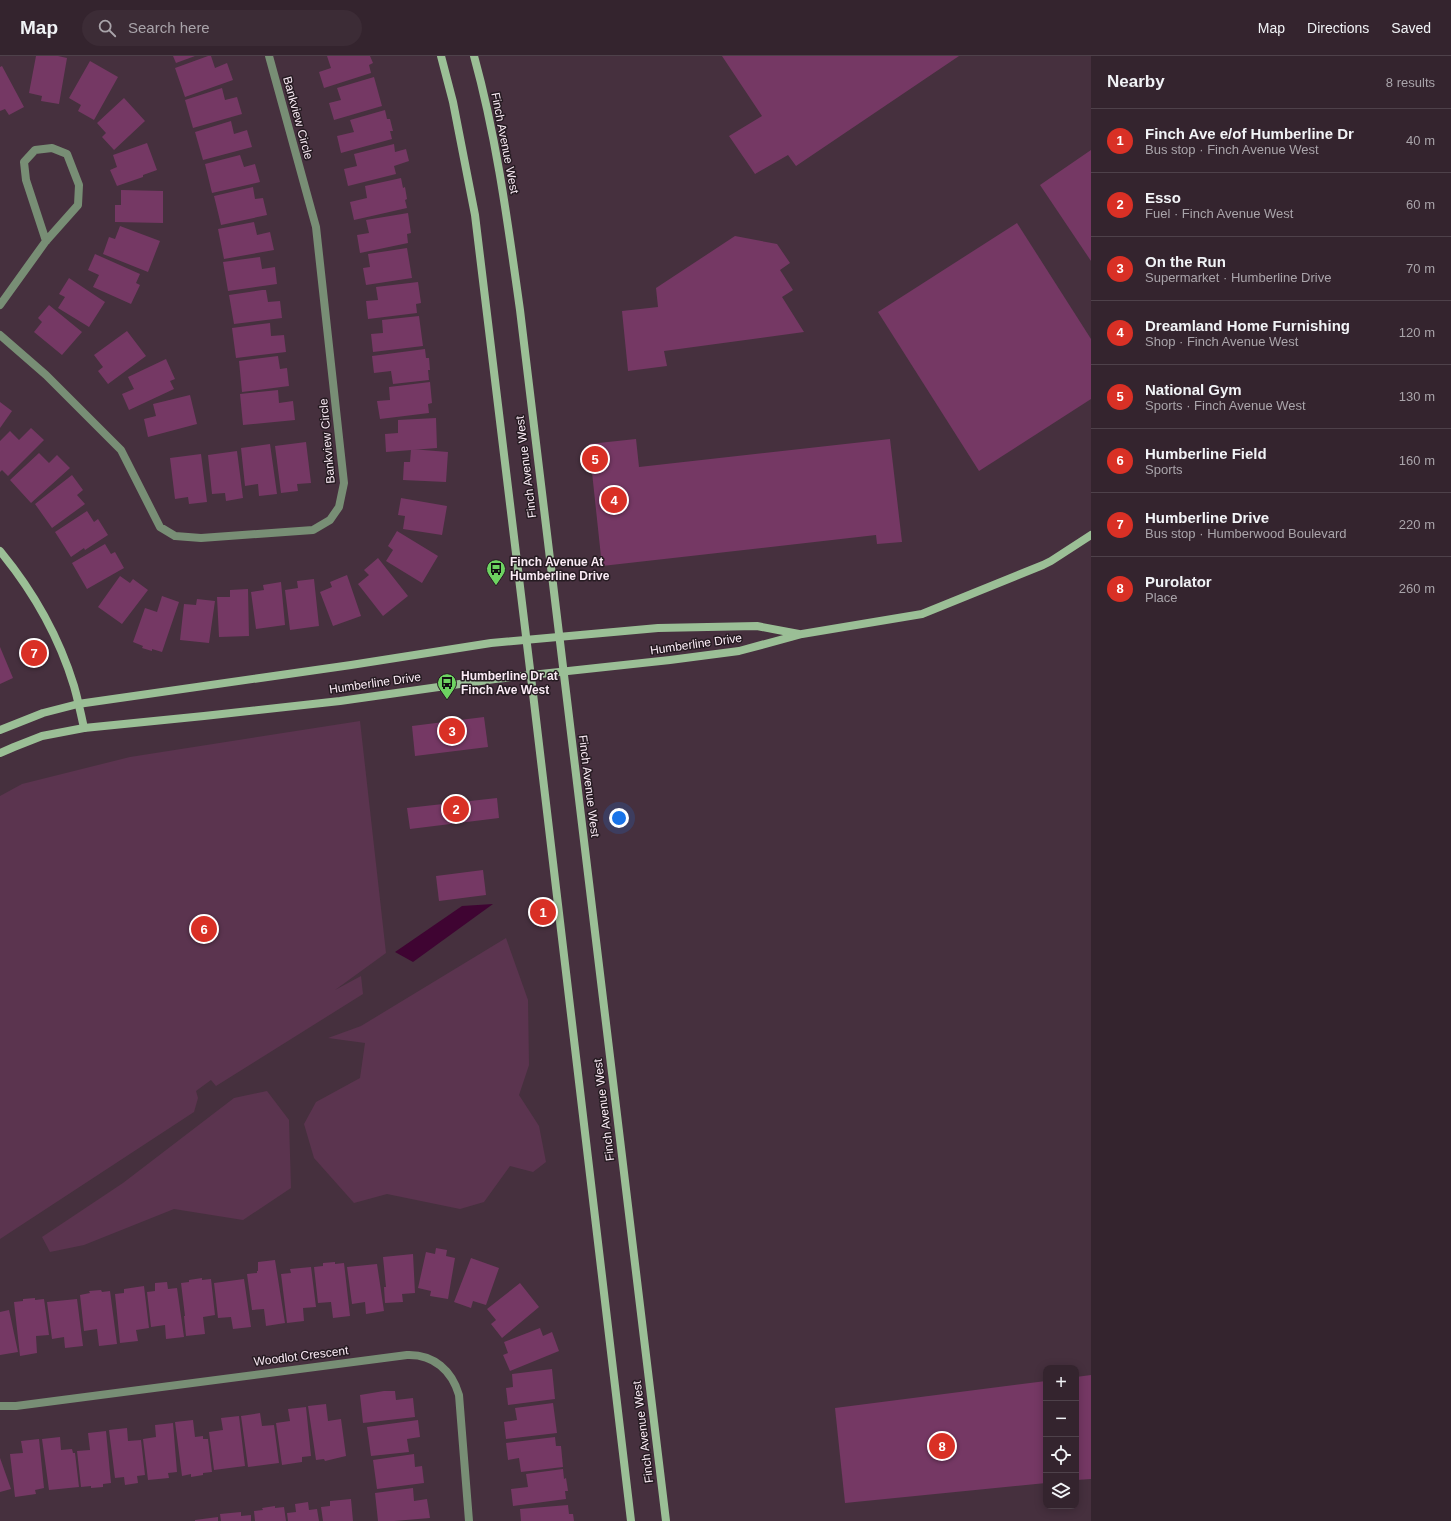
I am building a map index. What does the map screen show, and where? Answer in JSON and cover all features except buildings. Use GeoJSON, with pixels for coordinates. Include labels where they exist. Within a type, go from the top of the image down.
{"type":"FeatureCollection","features":[{"type":"Feature","properties":{"kind":"main road","name":"Finch Avenue West"},"geometry":{"type":"LineString","coordinates":[[441,56],[454,110],[475,215],[631,1521]]}},
{"type":"Feature","properties":{"kind":"main road","name":"Finch Avenue West"},"geometry":{"type":"LineString","coordinates":[[474,56],[490,120],[520,310],[666,1521]]}},
{"type":"Feature","properties":{"kind":"main road","name":"Humberline Drive"},"geometry":{"type":"LineString","coordinates":[[0,753],[14,746],[42,736],[84,728],[333,702],[495,679],[739,651],[802,634],[922,614],[1051,561],[1091,535]]}},
{"type":"Feature","properties":{"kind":"main road"},"geometry":{"type":"LineString","coordinates":[[0,551],[19,574],[46,618],[68,668],[84,728]]}},
{"type":"Feature","properties":{"kind":"main road","name":"Humberline Drive"},"geometry":{"type":"LineString","coordinates":[[0,730],[43,713],[78,704],[491,644],[658,628],[757,626],[802,634]]}},
{"type":"Feature","properties":{"kind":"street","name":"Bankview Circle"},"geometry":{"type":"LineString","coordinates":[[0,335],[46,375],[121,450],[160,527],[175,536],[201,538],[313,530],[330,520],[339,507],[344,483],[316,227],[269,56]]}},
{"type":"Feature","properties":{"kind":"street"},"geometry":{"type":"LineString","coordinates":[[0,305],[46,241],[78,205],[79,185],[67,154],[52,148],[35,150],[24,162],[26,180],[46,241]]}},
{"type":"Feature","properties":{"kind":"street","name":"Woodlot Crescent"},"geometry":{"type":"LineString","coordinates":[[0,1406],[16,1406],[407,1355],[425,1357],[438,1363],[448,1371],[456,1384],[459,1395],[469,1521]]}},
{"type":"Feature","properties":{"kind":"shaded area"},"geometry":{"type":"Polygon","coordinates":[[[360,721],[386,953],[335,990],[361,976],[363,994],[216,1086],[211,1080],[196,1091],[198,1098],[194,1112],[0,1239],[0,796],[22,784],[130,757],[360,721]]]}},
{"type":"Feature","properties":{"kind":"shaded area"},"geometry":{"type":"Polygon","coordinates":[[[493,904],[413,962],[395,952],[462,906],[493,904]]]}},
{"type":"Feature","properties":{"kind":"shaded area"},"geometry":{"type":"Polygon","coordinates":[[[506,938],[528,1000],[529,1065],[519,1095],[539,1126],[546,1162],[533,1172],[510,1166],[484,1202],[460,1209],[387,1194],[354,1203],[314,1158],[304,1124],[316,1102],[360,1078],[365,1043],[328,1038],[361,1026],[506,938]]]}},
{"type":"Feature","properties":{"kind":"shaded area"},"geometry":{"type":"Polygon","coordinates":[[[267,1091],[289,1120],[291,1188],[243,1220],[174,1209],[84,1245],[50,1252],[42,1237],[123,1183],[234,1098],[267,1091]]]}},
{"type":"Feature","properties":{"kind":"place","name":"National Gym"},"geometry":{"type":"Point","coordinates":[595,459]}},
{"type":"Feature","properties":{"kind":"place","name":"Dreamland Home Furnishing"},"geometry":{"type":"Point","coordinates":[614,500]}},
{"type":"Feature","properties":{"kind":"place","name":"Finch Avenue At Humberline Drive"},"geometry":{"type":"Point","coordinates":[496,586]}},
{"type":"Feature","properties":{"kind":"place","name":"Humberline Drive"},"geometry":{"type":"Point","coordinates":[34,653]}},
{"type":"Feature","properties":{"kind":"place","name":"Humberline Dr at Finch Ave West"},"geometry":{"type":"Point","coordinates":[447,700]}},
{"type":"Feature","properties":{"kind":"place","name":"On the Run"},"geometry":{"type":"Point","coordinates":[452,731]}},
{"type":"Feature","properties":{"kind":"place","name":"Esso"},"geometry":{"type":"Point","coordinates":[456,809]}},
{"type":"Feature","properties":{"kind":"place","name":"Finch Ave e/of Humberline Dr"},"geometry":{"type":"Point","coordinates":[543,912]}},
{"type":"Feature","properties":{"kind":"place","name":"Humberline Field"},"geometry":{"type":"Point","coordinates":[204,929]}},
{"type":"Feature","properties":{"kind":"place","name":"Purolator"},"geometry":{"type":"Point","coordinates":[942,1446]}}]}
